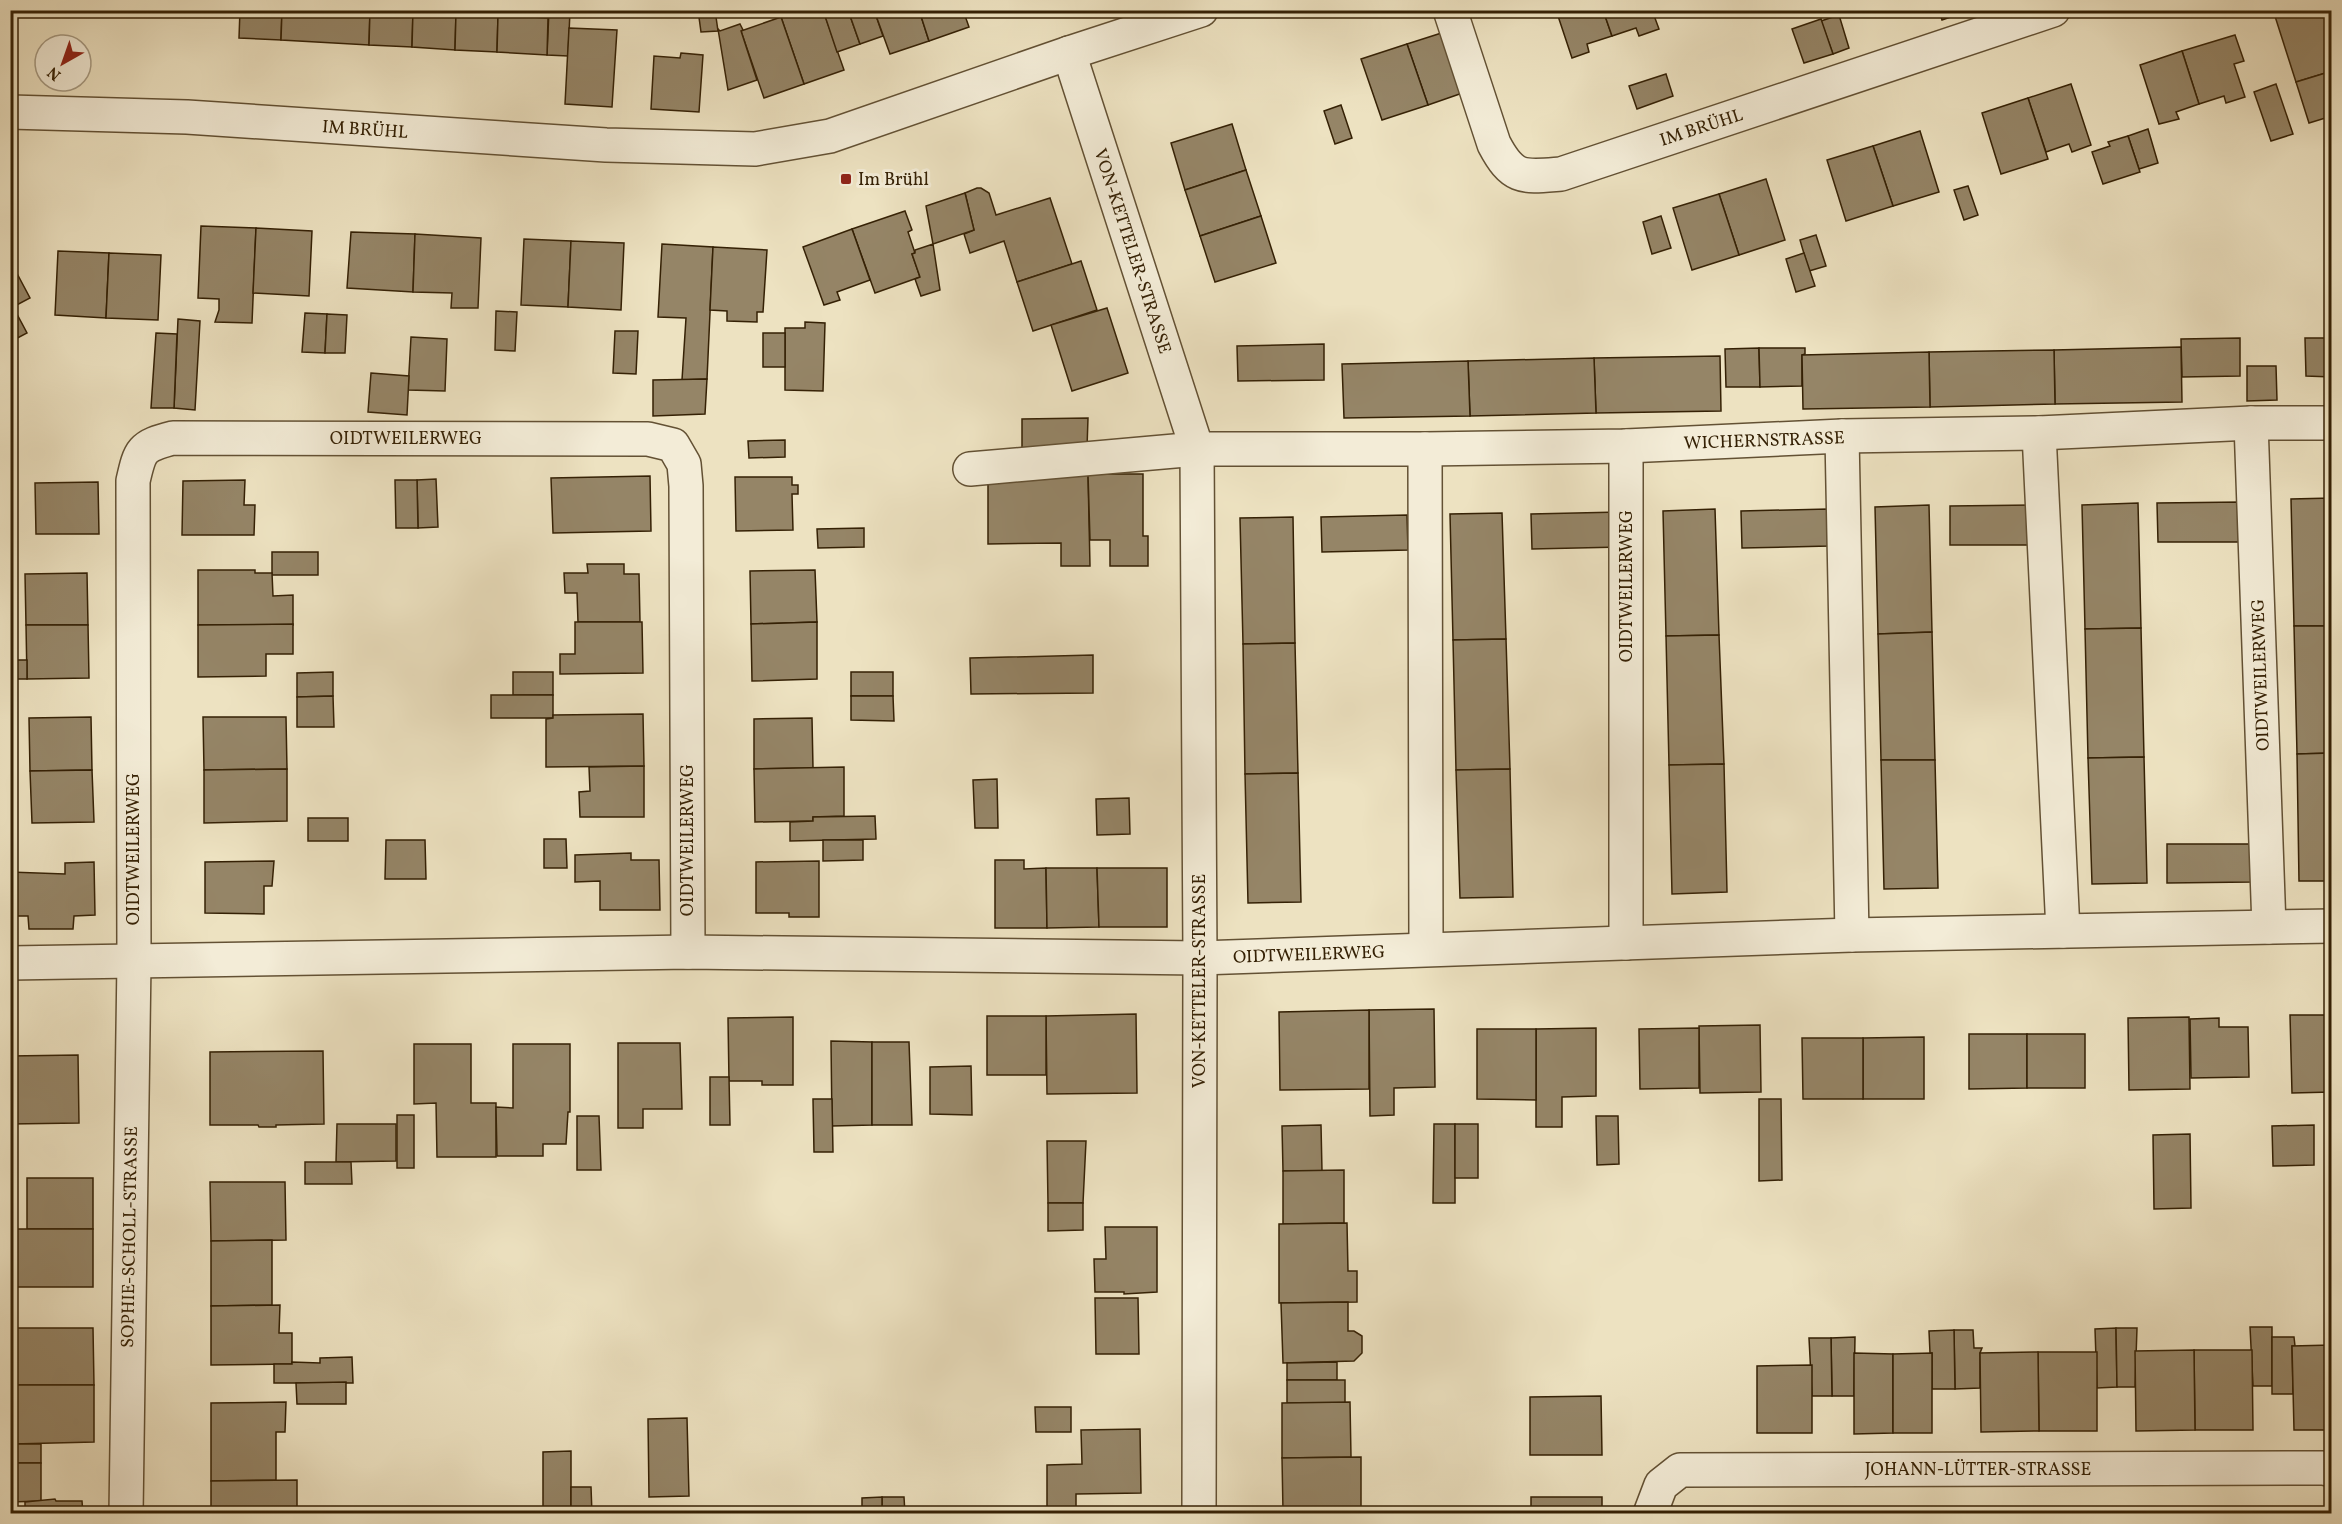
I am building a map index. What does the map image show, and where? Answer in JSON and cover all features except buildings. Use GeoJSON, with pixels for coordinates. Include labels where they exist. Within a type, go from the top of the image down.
{"type":"FeatureCollection","features":[{"type":"Feature","properties":{"kind":"street","name":"IM BRÜHL"},"geometry":{"type":"LineString","coordinates":[[10,112],[188,117],[606,145],[755,149],[830,136],[1069,53],[1148,18],[1201,10]]}},
{"type":"Feature","properties":{"kind":"street","name":"IM BRÜHL"},"geometry":{"type":"LineString","coordinates":[[1450,10],[1494,144],[1504,162],[1516,172],[1528,177],[1561,174],[2053,10]]}},
{"type":"Feature","properties":{"kind":"street","name":"VON-KETTELER-STRASSE"},"geometry":{"type":"LineString","coordinates":[[1069,53],[1197,449],[1200,958],[1199,1514]]}},
{"type":"Feature","properties":{"kind":"street","name":"WICHERNSTRASSE"},"geometry":{"type":"LineString","coordinates":[[1197,449],[1626,446],[1842,436],[2039,433],[2251,423],[2331,423]]}},
{"type":"Feature","properties":{"kind":"street","name":"OIDTWEILERWEG"},"geometry":{"type":"LineString","coordinates":[[2251,423],[2269,927]]}},
{"type":"Feature","properties":{"kind":"street"},"geometry":{"type":"LineString","coordinates":[[2039,433],[2063,931]]}},
{"type":"Feature","properties":{"kind":"street"},"geometry":{"type":"LineString","coordinates":[[1842,436],[1852,935]]}},
{"type":"Feature","properties":{"kind":"street","name":"OIDTWEILERWEG"},"geometry":{"type":"LineString","coordinates":[[134,961],[133,481],[139,455],[154,443],[173,438],[648,439],[674,446],[684,464],[686,486],[688,952]]}},
{"type":"Feature","properties":{"kind":"street","name":"OIDTWEILERWEG"},"geometry":{"type":"LineString","coordinates":[[1626,446],[1626,943]]}},
{"type":"Feature","properties":{"kind":"street"},"geometry":{"type":"LineString","coordinates":[[970,470],[1197,449]]}},
{"type":"Feature","properties":{"kind":"street"},"geometry":{"type":"LineString","coordinates":[[1425,449],[1426,949]]}},
{"type":"Feature","properties":{"kind":"street","name":"OIDTWEILERWEG"},"geometry":{"type":"LineString","coordinates":[[10,963],[688,952],[1200,958],[1852,935],[2331,926]]}},
{"type":"Feature","properties":{"kind":"street","name":"SOPHIE-SCHOLL-STRASSE"},"geometry":{"type":"LineString","coordinates":[[126,1514],[134,961]]}},
{"type":"Feature","properties":{"kind":"street","name":"JOHANN-LÜTTER-STRASSE"},"geometry":{"type":"LineString","coordinates":[[1650,1514],[1661,1485],[1680,1470],[2323,1468],[2331,1470]]}},
{"type":"Feature","properties":{"kind":"place","name":"Im Brühl"},"geometry":{"type":"Point","coordinates":[846,179]}}]}
